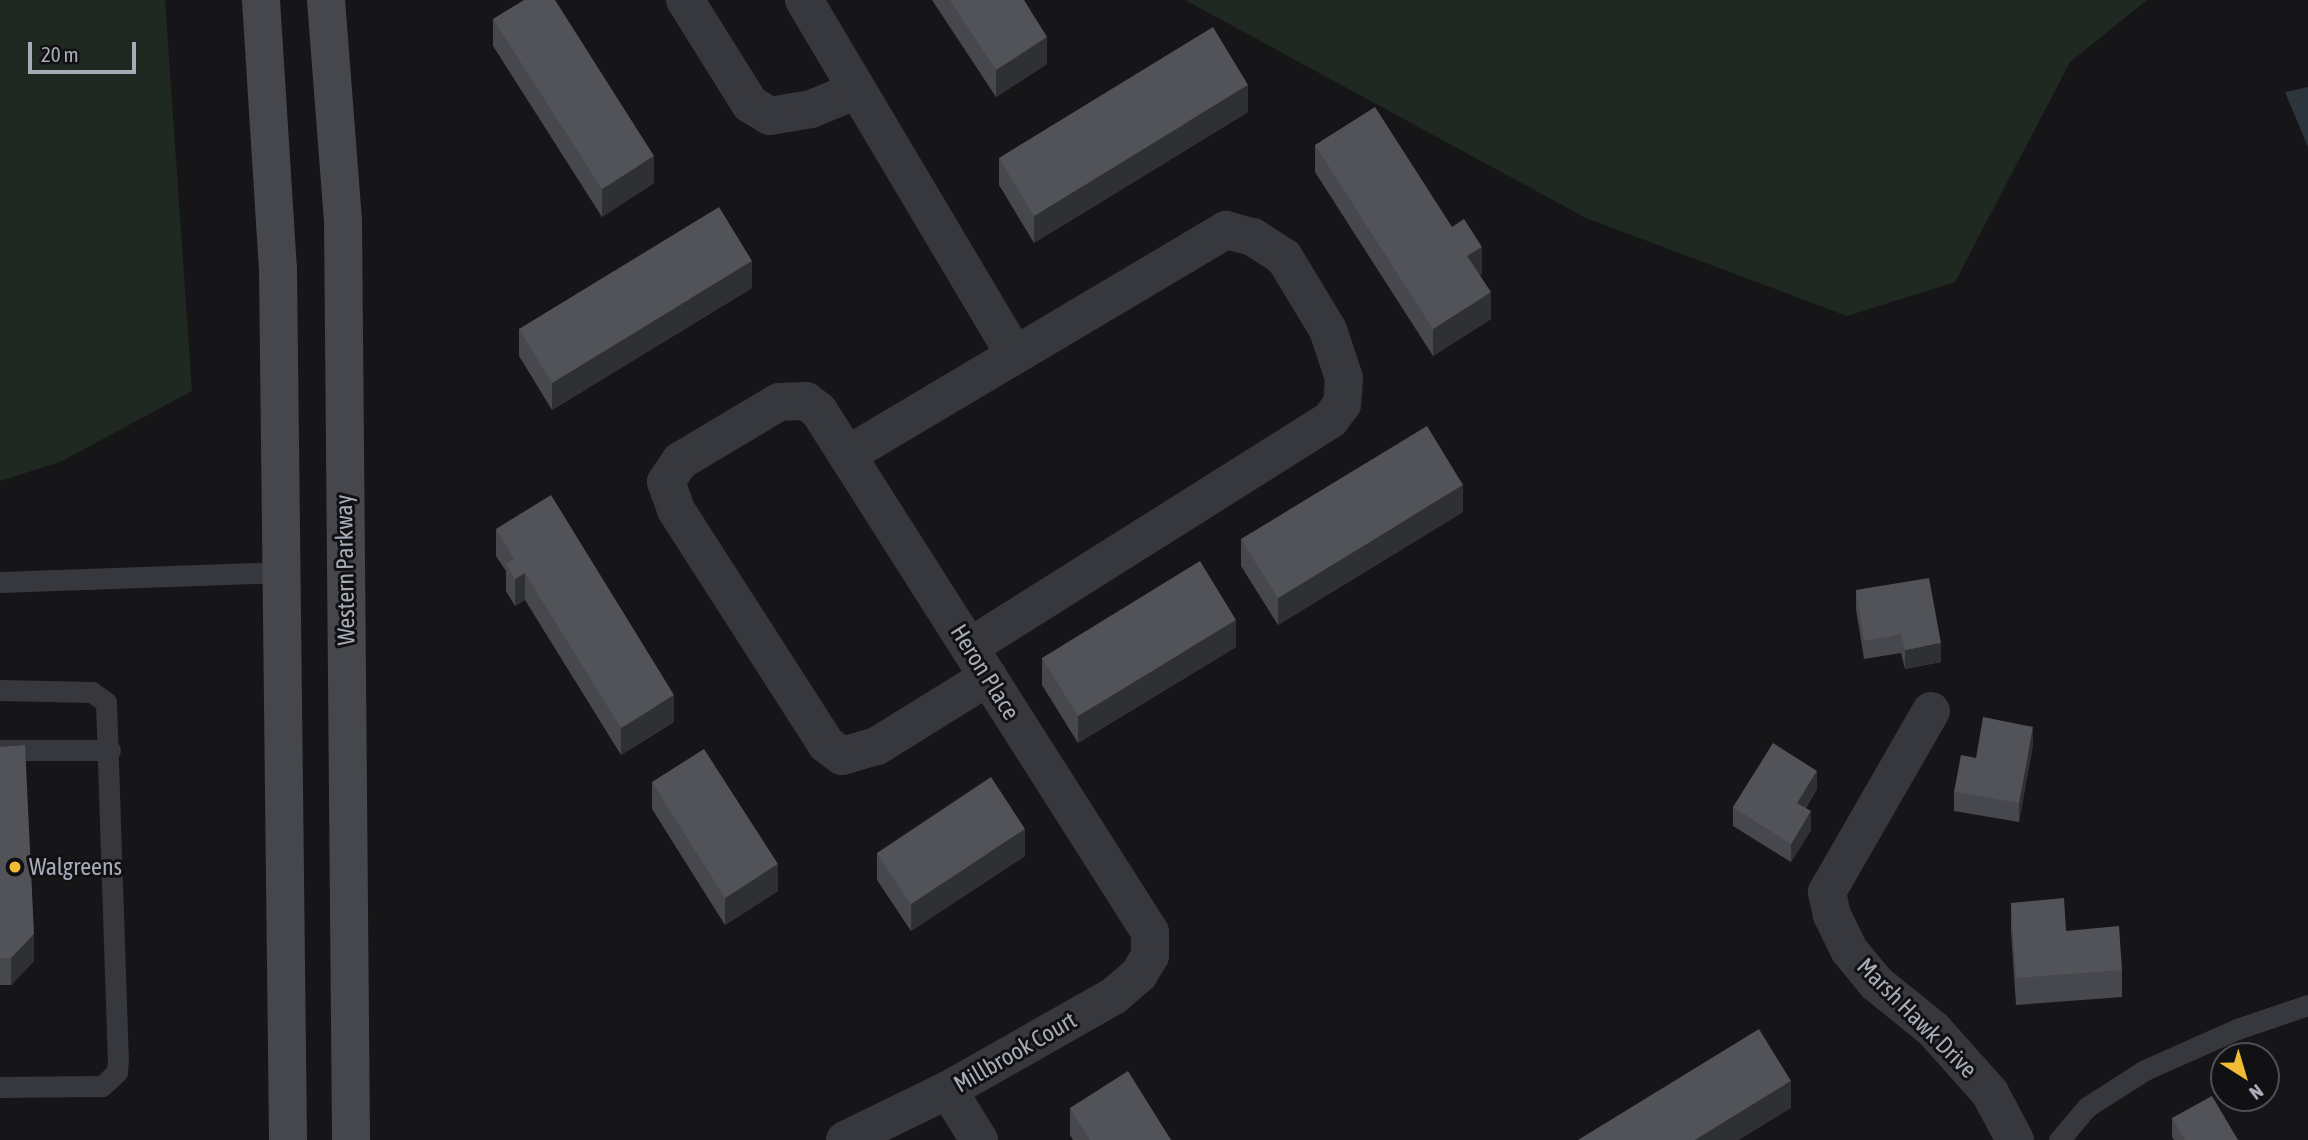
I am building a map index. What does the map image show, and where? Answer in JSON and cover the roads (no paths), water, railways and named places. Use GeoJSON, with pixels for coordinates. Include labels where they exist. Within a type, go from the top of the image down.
{"type":"FeatureCollection","features":[{"type":"Feature","properties":{"kind":"main road"},"geometry":{"type":"LineString","coordinates":[[261,0],[278,269],[288,1140]]}},
{"type":"Feature","properties":{"kind":"main road","name":"Western Parkway"},"geometry":{"type":"LineString","coordinates":[[326,0],[343,220],[351,1140]]}},
{"type":"Feature","properties":{"kind":"street"},"geometry":{"type":"LineString","coordinates":[[685,0],[750,104],[770,116],[811,109],[857,90]]}},
{"type":"Feature","properties":{"kind":"street"},"geometry":{"type":"LineString","coordinates":[[804,0],[1014,354]]}},
{"type":"Feature","properties":{"kind":"street"},"geometry":{"type":"LineString","coordinates":[[847,455],[1226,230],[1262,241],[1284,257],[1328,330],[1344,378],[1342,404],[1330,420],[978,662]]}},
{"type":"Feature","properties":{"kind":"street","name":"Heron Place"},"geometry":{"type":"LineString","coordinates":[[978,662],[877,746],[842,756],[826,744],[676,510],[666,482],[680,461],[779,402],[806,401],[819,411],[1150,932]]}},
{"type":"Feature","properties":{"kind":"street","name":"Marsh Hawk Drive"},"geometry":{"type":"LineString","coordinates":[[1931,711],[1827,892],[1832,915],[1849,950],[1876,983],[1933,1029],[1984,1085],[2015,1140]]}},
{"type":"Feature","properties":{"kind":"street","name":"Millbrook Court"},"geometry":{"type":"LineString","coordinates":[[845,1140],[948,1090],[1115,995],[1139,974],[1150,956],[1150,932]]}},
{"type":"Feature","properties":{"kind":"street"},"geometry":{"type":"LineString","coordinates":[[948,1090],[979,1140]]}},
{"type":"Feature","properties":{"kind":"lane"},"geometry":{"type":"LineString","coordinates":[[0,582],[281,572]]}},
{"type":"Feature","properties":{"kind":"lane"},"geometry":{"type":"LineString","coordinates":[[0,690],[92,692],[104,698],[110,750],[117,1072],[102,1086],[0,1087]]}},
{"type":"Feature","properties":{"kind":"lane"},"geometry":{"type":"LineString","coordinates":[[0,750],[110,750]]}},
{"type":"Feature","properties":{"kind":"lane"},"geometry":{"type":"LineString","coordinates":[[2059,1140],[2087,1107],[2145,1070],[2237,1029],[2308,1005]]}},
{"type":"Feature","properties":{"kind":"place","name":"Walgreens"},"geometry":{"type":"Point","coordinates":[15,867]}}]}
